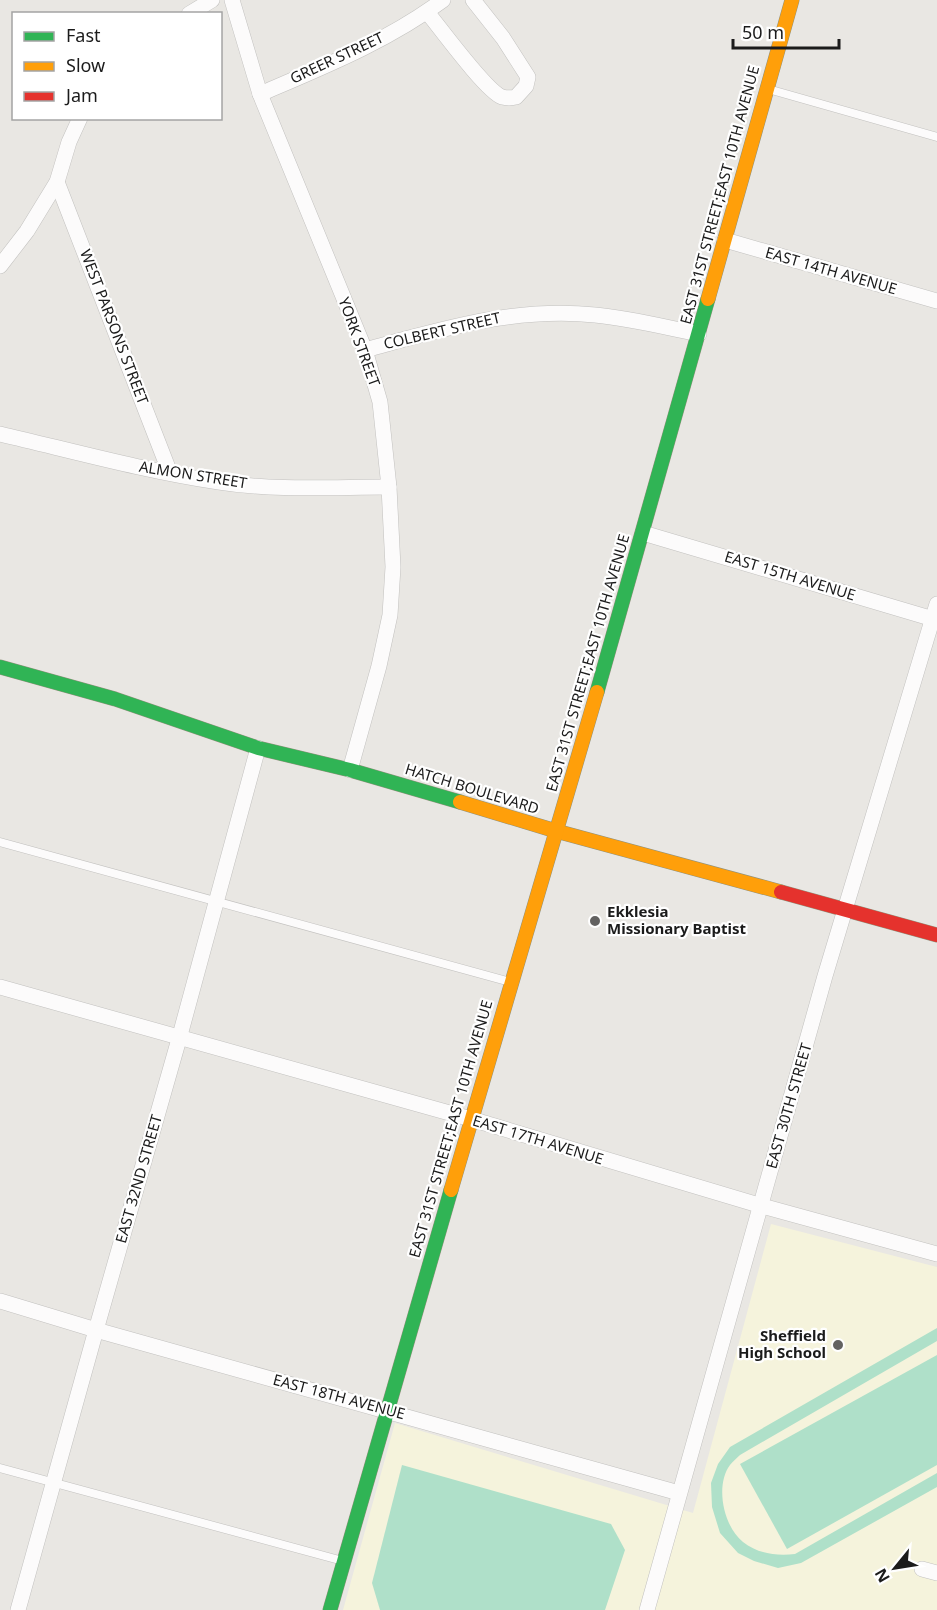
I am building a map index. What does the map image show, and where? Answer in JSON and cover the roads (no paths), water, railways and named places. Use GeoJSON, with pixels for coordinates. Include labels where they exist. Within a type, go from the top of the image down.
{"type":"FeatureCollection","features":[{"type":"Feature","properties":{"kind":"street"},"geometry":{"type":"LineString","coordinates":[[192,12],[212,0]]}},
{"type":"Feature","properties":{"kind":"street","name":"YORK STREET"},"geometry":{"type":"LineString","coordinates":[[232,0],[260,94],[365,350],[380,402],[389,487],[393,567],[390,615],[379,666],[350,771]]}},
{"type":"Feature","properties":{"kind":"street","name":"GREER STREET"},"geometry":{"type":"LineString","coordinates":[[260,94],[353,54],[444,0]]}},
{"type":"Feature","properties":{"kind":"street"},"geometry":{"type":"LineString","coordinates":[[427,12],[496,93],[503,98],[516,97],[526,86],[528,77],[503,38],[473,0]]}},
{"type":"Feature","properties":{"kind":"street","name":"EAST 31ST STREET;EAST 10TH AVENUE"},"geometry":{"type":"LineString","coordinates":[[330,1610],[643,533],[792,0]]}},
{"type":"Feature","properties":{"kind":"street"},"geometry":{"type":"LineString","coordinates":[[0,266],[27,231],[57,182],[69,142],[79,120]]}},
{"type":"Feature","properties":{"kind":"street","name":"WEST PARSONS STREET"},"geometry":{"type":"LineString","coordinates":[[57,182],[170,473]]}},
{"type":"Feature","properties":{"kind":"street","name":"EAST 14TH AVENUE"},"geometry":{"type":"LineString","coordinates":[[725,240],[937,301]]}},
{"type":"Feature","properties":{"kind":"street","name":"COLBERT STREET"},"geometry":{"type":"LineString","coordinates":[[365,350],[461,324],[511,315],[562,313],[597,315],[699,334]]}},
{"type":"Feature","properties":{"kind":"street","name":"ALMON STREET"},"geometry":{"type":"LineString","coordinates":[[0,434],[124,464],[247,485],[389,487]]}},
{"type":"Feature","properties":{"kind":"street","name":"EAST 15TH AVENUE"},"geometry":{"type":"LineString","coordinates":[[643,533],[936,614]]}},
{"type":"Feature","properties":{"kind":"street","name":"EAST 30TH STREET"},"geometry":{"type":"LineString","coordinates":[[647,1610],[845,910],[936,614]]}},
{"type":"Feature","properties":{"kind":"street","name":"HATCH BOULEVARD"},"geometry":{"type":"LineString","coordinates":[[0,667],[115,699],[258,748],[350,771],[556,831],[937,935]]}},
{"type":"Feature","properties":{"kind":"street","name":"EAST 32ND STREET"},"geometry":{"type":"LineString","coordinates":[[18,1610],[180,1039],[258,748]]}},
{"type":"Feature","properties":{"kind":"street","name":"EAST 17TH AVENUE"},"geometry":{"type":"LineString","coordinates":[[0,987],[471,1119],[762,1206],[937,1254]]}},
{"type":"Feature","properties":{"kind":"street","name":"EAST 18TH AVENUE"},"geometry":{"type":"LineString","coordinates":[[0,1301],[679,1493]]}},
{"type":"Feature","properties":{"kind":"lane"},"geometry":{"type":"LineString","coordinates":[[766,88],[937,136]]}},
{"type":"Feature","properties":{"kind":"lane"},"geometry":{"type":"LineString","coordinates":[[0,842],[511,983]]}},
{"type":"Feature","properties":{"kind":"lane"},"geometry":{"type":"LineString","coordinates":[[0,1468],[344,1562]]}},
{"type":"Feature","properties":{"kind":"place","name":"Ekklesia Missionary Baptist"},"geometry":{"type":"Point","coordinates":[595,921]}},
{"type":"Feature","properties":{"kind":"place","name":"Sheffield High School"},"geometry":{"type":"Point","coordinates":[838,1345]}}]}
